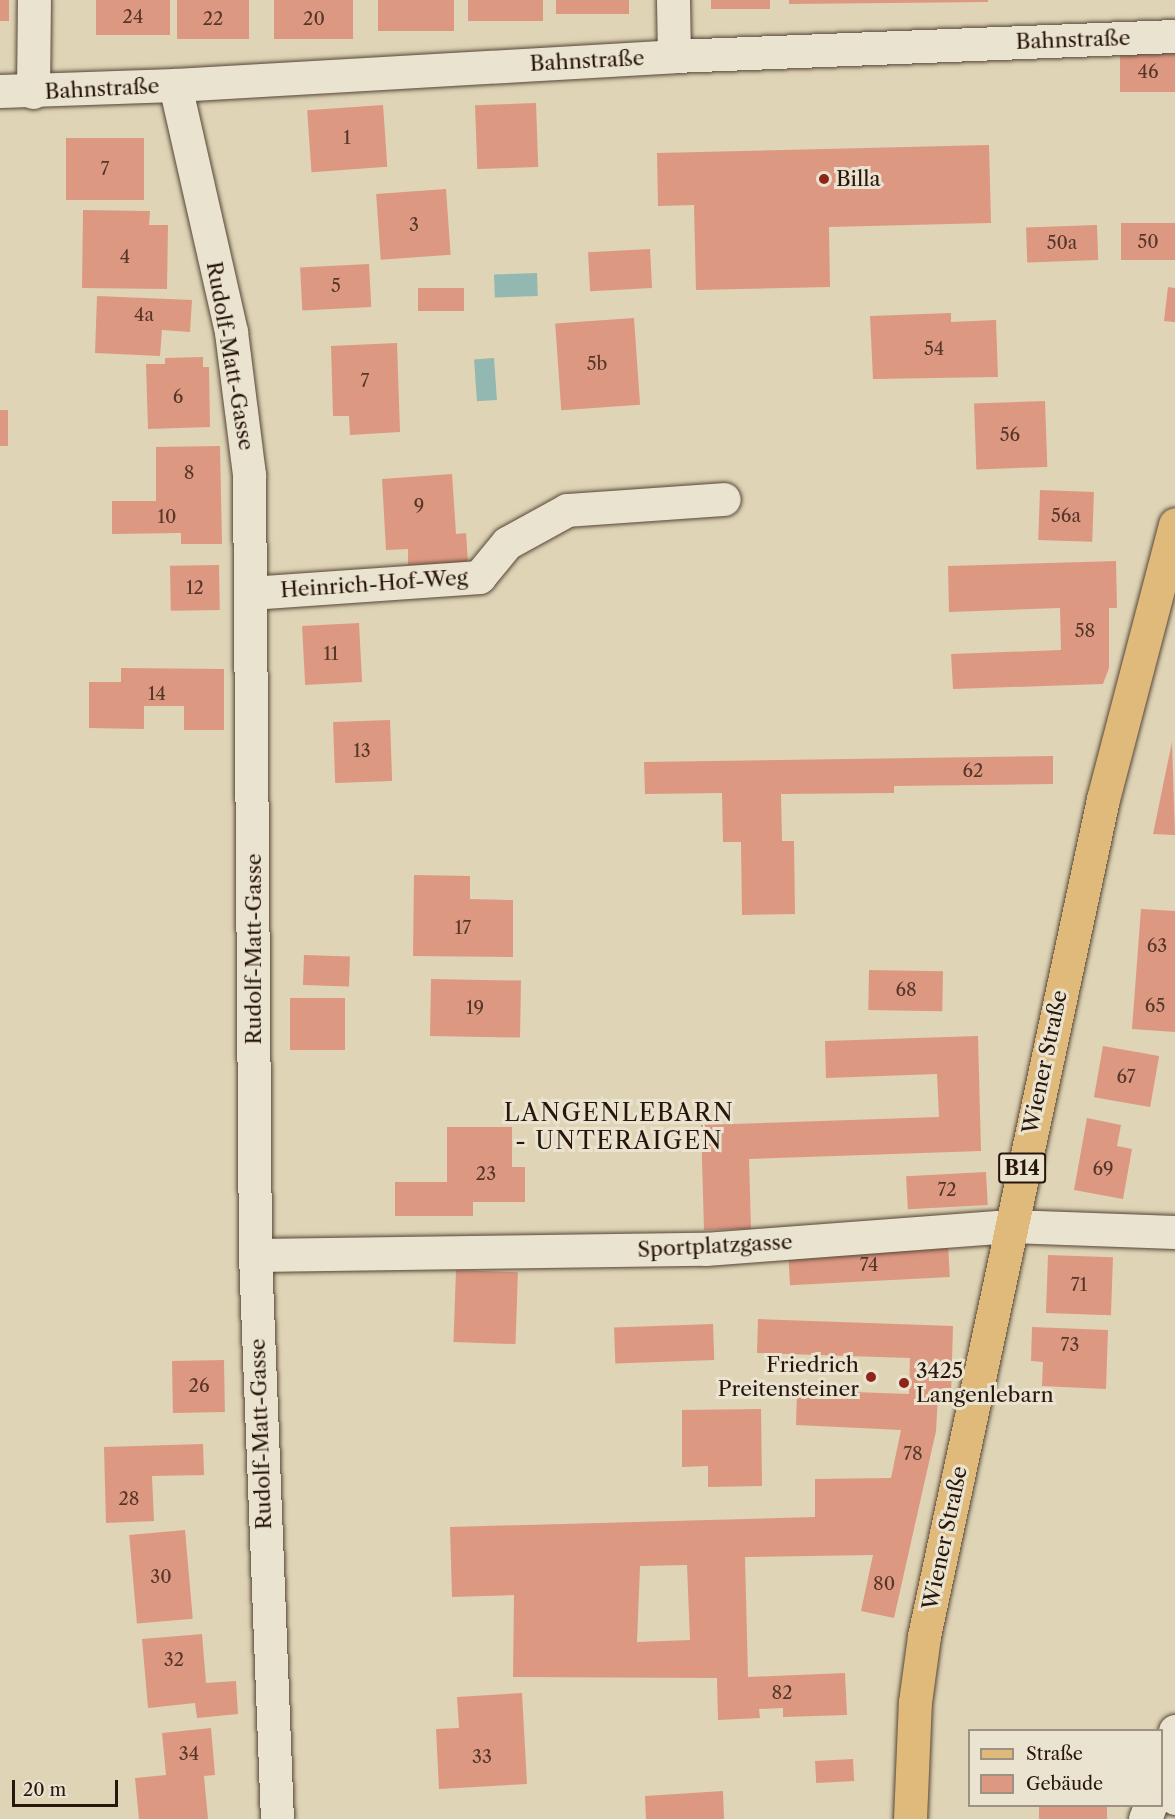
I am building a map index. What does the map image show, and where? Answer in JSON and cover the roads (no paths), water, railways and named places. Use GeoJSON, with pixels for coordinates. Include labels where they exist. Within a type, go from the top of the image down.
{"type":"FeatureCollection","features":[{"type":"Feature","properties":{"kind":"main road","name":"Wiener Straße"},"geometry":{"type":"LineString","coordinates":[[909,1819],[915,1702],[924,1636],[1103,799],[1175,524]]}},
{"type":"Feature","properties":{"kind":"street"},"geometry":{"type":"LineString","coordinates":[[33,92],[34,0]]}},
{"type":"Feature","properties":{"kind":"street"},"geometry":{"type":"LineString","coordinates":[[673,0],[674,56]]}},
{"type":"Feature","properties":{"kind":"street","name":"Bahnstraße"},"geometry":{"type":"LineString","coordinates":[[0,91],[33,92],[175,85],[674,56],[1175,36]]}},
{"type":"Feature","properties":{"kind":"street","name":"Rudolf-Matt-Gasse"},"geometry":{"type":"LineString","coordinates":[[175,85],[242,400],[249,475],[255,1255],[277,1819]]}},
{"type":"Feature","properties":{"kind":"street","name":"Heinrich-Hof-Weg"},"geometry":{"type":"LineString","coordinates":[[250,593],[479,577],[507,543],[567,510],[724,499]]}},
{"type":"Feature","properties":{"kind":"street","name":"Sportplatzgasse"},"geometry":{"type":"LineString","coordinates":[[255,1255],[705,1250],[1010,1226],[1175,1232]]}},
{"type":"Feature","properties":{"kind":"street"},"geometry":{"type":"LineString","coordinates":[[1175,1731],[1164,1768],[1175,1798]]}},
{"type":"Feature","properties":{"kind":"water"},"geometry":{"type":"Polygon","coordinates":[[[537,273],[538,296],[495,297],[494,275],[537,273]]]}},
{"type":"Feature","properties":{"kind":"water"},"geometry":{"type":"Polygon","coordinates":[[[494,358],[497,400],[477,401],[474,359],[494,358]]]}},
{"type":"Feature","properties":{"kind":"place","name":"Billa"},"geometry":{"type":"Point","coordinates":[824,179]}},
{"type":"Feature","properties":{"kind":"place","name":"Friedrich Preitensteiner"},"geometry":{"type":"Point","coordinates":[871,1377]}},
{"type":"Feature","properties":{"kind":"place","name":"3425 Langenlebarn"},"geometry":{"type":"Point","coordinates":[904,1383]}},
{"type":"Feature","properties":{"kind":"district","name":"LANGENLEBARN - UNTERAIGEN"},"geometry":{"type":"Point","coordinates":[619,1127]}}]}
